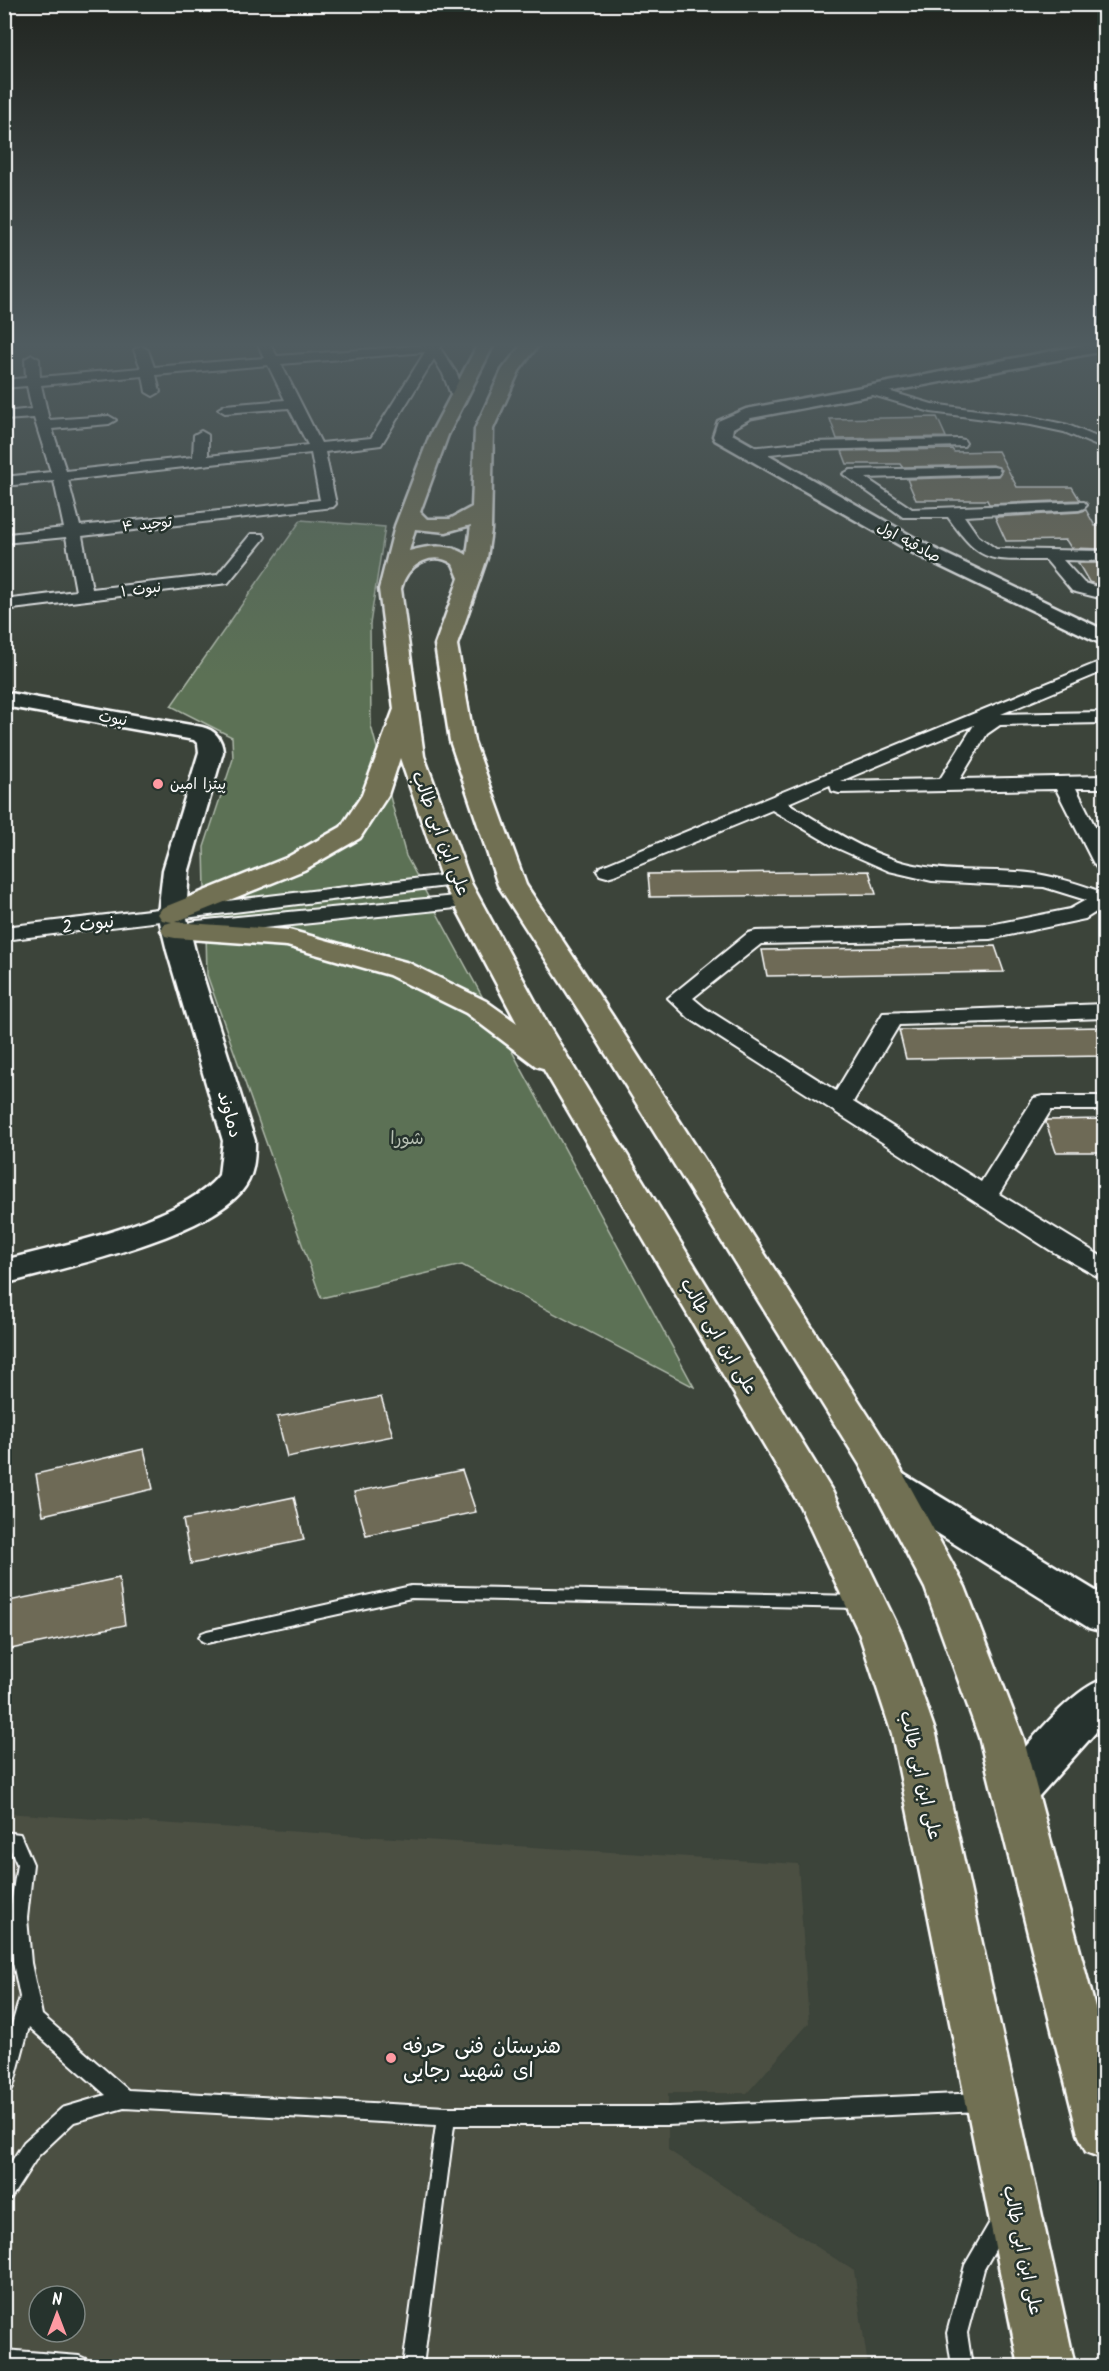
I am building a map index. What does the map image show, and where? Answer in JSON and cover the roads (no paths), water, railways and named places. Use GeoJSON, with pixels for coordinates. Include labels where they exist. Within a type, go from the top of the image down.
{"type":"FeatureCollection","features":[{"type":"Feature","properties":{"kind":"main road","name":"علی ابن ابی طالب"},"geometry":{"type":"LineString","coordinates":[[432,455],[410,512],[390,589],[412,756],[462,890],[533,1025],[818,1502],[880,1633],[914,1734],[1047,2367]]}},
{"type":"Feature","properties":{"kind":"main road"},"geometry":{"type":"LineString","coordinates":[[483,455],[482,509],[477,558],[446,645],[462,741],[512,885],[611,1037],[889,1484],[945,1587],[1001,1737],[1102,2113]]}},
{"type":"Feature","properties":{"kind":"main road"},"geometry":{"type":"LineString","coordinates":[[410,512],[420,524],[449,526],[461,524],[482,509]]}},
{"type":"Feature","properties":{"kind":"main road"},"geometry":{"type":"LineString","coordinates":[[392,580],[408,561],[431,553],[448,554],[458,558],[466,568],[470,579]]}},
{"type":"Feature","properties":{"kind":"main road"},"geometry":{"type":"LineString","coordinates":[[174,922],[295,864],[351,832],[375,795],[405,709]]}},
{"type":"Feature","properties":{"kind":"main road"},"geometry":{"type":"LineString","coordinates":[[174,922],[289,938],[399,969],[476,1007],[561,1071]]}},
{"type":"Feature","properties":{"kind":"street"},"geometry":{"type":"LineString","coordinates":[[53,455],[60,476],[86,596]]}},
{"type":"Feature","properties":{"kind":"street"},"geometry":{"type":"LineString","coordinates":[[200,455],[200,461]]}},
{"type":"Feature","properties":{"kind":"street"},"geometry":{"type":"LineString","coordinates":[[4,482],[262,455]]}},
{"type":"Feature","properties":{"kind":"street","name":"توحید ۴"},"geometry":{"type":"LineString","coordinates":[[8,539],[328,504],[318,455]]}},
{"type":"Feature","properties":{"kind":"street","name":"صادقیه اول"},"geometry":{"type":"LineString","coordinates":[[754,455],[922,550],[1103,636]]}},
{"type":"Feature","properties":{"kind":"street"},"geometry":{"type":"LineString","coordinates":[[813,455],[840,469],[909,514],[1079,505]]}},
{"type":"Feature","properties":{"kind":"street"},"geometry":{"type":"LineString","coordinates":[[840,469],[993,471]]}},
{"type":"Feature","properties":{"kind":"street"},"geometry":{"type":"LineString","coordinates":[[952,512],[972,539],[992,554],[1052,557],[1104,556]]}},
{"type":"Feature","properties":{"kind":"street","name":"نبوت ۱"},"geometry":{"type":"LineString","coordinates":[[4,605],[222,579],[257,537]]}},
{"type":"Feature","properties":{"kind":"street"},"geometry":{"type":"LineString","coordinates":[[1052,557],[1078,587],[1104,594]]}},
{"type":"Feature","properties":{"kind":"street"},"geometry":{"type":"LineString","coordinates":[[607,871],[1104,665]]}},
{"type":"Feature","properties":{"kind":"street","name":"نبوت"},"geometry":{"type":"LineString","coordinates":[[4,699],[202,734],[210,743],[211,752],[4,716]]}},
{"type":"Feature","properties":{"kind":"street"},"geometry":{"type":"LineString","coordinates":[[972,720],[1104,718]]}},
{"type":"Feature","properties":{"kind":"street"},"geometry":{"type":"LineString","coordinates":[[946,785],[980,730],[996,720]]}},
{"type":"Feature","properties":{"kind":"street"},"geometry":{"type":"LineString","coordinates":[[174,922],[176,870],[211,752]]}},
{"type":"Feature","properties":{"kind":"street"},"geometry":{"type":"LineString","coordinates":[[839,787],[1104,782]]}},
{"type":"Feature","properties":{"kind":"street"},"geometry":{"type":"LineString","coordinates":[[1063,783],[1103,857]]}},
{"type":"Feature","properties":{"kind":"street"},"geometry":{"type":"LineString","coordinates":[[773,802],[843,845],[870,858],[898,867],[919,872],[1043,881],[1103,900]]}},
{"type":"Feature","properties":{"kind":"street","name":"نبوت 2"},"geometry":{"type":"LineString","coordinates":[[4,934],[174,922],[462,890]]}},
{"type":"Feature","properties":{"kind":"street"},"geometry":{"type":"LineString","coordinates":[[1103,900],[1077,914],[990,932],[756,938],[680,998],[697,1013],[1059,1244],[1104,1269]]}},
{"type":"Feature","properties":{"kind":"street","name":"دماوند"},"geometry":{"type":"LineString","coordinates":[[4,1272],[114,1242],[192,1211],[215,1197],[230,1184],[238,1169],[239,1141],[174,922]]}},
{"type":"Feature","properties":{"kind":"street"},"geometry":{"type":"LineString","coordinates":[[840,1104],[891,1018],[1104,1011]]}},
{"type":"Feature","properties":{"kind":"street"},"geometry":{"type":"LineString","coordinates":[[985,1196],[1043,1103],[1104,1102]]}},
{"type":"Feature","properties":{"kind":"street"},"geometry":{"type":"LineString","coordinates":[[889,1484],[1104,1617]]}},
{"type":"Feature","properties":{"kind":"street"},"geometry":{"type":"LineString","coordinates":[[1015,1791],[1089,1710],[1104,1697]]}},
{"type":"Feature","properties":{"kind":"lane"},"geometry":{"type":"LineString","coordinates":[[207,1637],[411,1592],[866,1602]]}},
{"type":"Feature","properties":{"kind":"lane"},"geometry":{"type":"LineString","coordinates":[[4,1839],[14,1839],[25,1864],[18,1918],[22,1963],[34,2020],[124,2099]]}},
{"type":"Feature","properties":{"kind":"lane"},"geometry":{"type":"LineString","coordinates":[[4,2087],[29,1996]]}},
{"type":"Feature","properties":{"kind":"lane"},"geometry":{"type":"LineString","coordinates":[[4,2191],[30,2149],[69,2114],[124,2099],[446,2116],[668,2116],[991,2102]]}},
{"type":"Feature","properties":{"kind":"lane"},"geometry":{"type":"LineString","coordinates":[[413,2367],[446,2116]]}},
{"type":"Feature","properties":{"kind":"lane"},"geometry":{"type":"LineString","coordinates":[[962,2367],[957,2333],[975,2265],[1013,2203]]}},
{"type":"Feature","properties":{"kind":"lane"},"geometry":{"type":"LineString","coordinates":[[8,2363],[79,2367]]}},
{"type":"Feature","properties":{"kind":"place","name":"پیتزا امین"},"geometry":{"type":"Point","coordinates":[158,784]}},
{"type":"Feature","properties":{"kind":"place","name":"هنرستان فنی حرفه ای شهید رجایی"},"geometry":{"type":"Point","coordinates":[391,2058]}},
{"type":"Feature","properties":{"kind":"park label","name":"شورا"},"geometry":{"type":"Point","coordinates":[407,1138]}}]}
